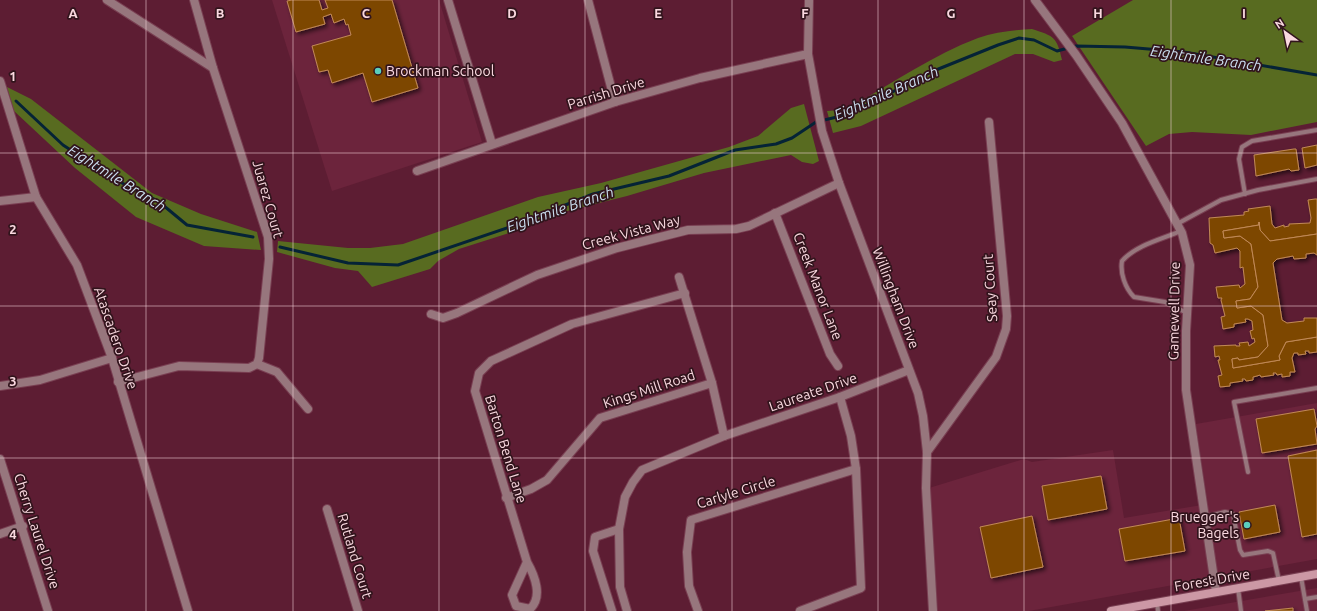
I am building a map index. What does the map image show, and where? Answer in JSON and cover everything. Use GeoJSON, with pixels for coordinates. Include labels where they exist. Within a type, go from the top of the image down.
{"type":"FeatureCollection","features":[{"type":"Feature","properties":{"kind":"main road","name":"Forest Drive"},"geometry":{"type":"LineString","coordinates":[[1114,611],[1157,607],[1216,592],[1317,574]]}},
{"type":"Feature","properties":{"kind":"street"},"geometry":{"type":"LineString","coordinates":[[107,0],[213,68]]}},
{"type":"Feature","properties":{"kind":"street","name":"Juarez Court"},"geometry":{"type":"LineString","coordinates":[[194,0],[213,68],[248,173],[269,244],[257,364]]}},
{"type":"Feature","properties":{"kind":"street"},"geometry":{"type":"LineString","coordinates":[[448,0],[492,144]]}},
{"type":"Feature","properties":{"kind":"street"},"geometry":{"type":"LineString","coordinates":[[588,0],[615,102]]}},
{"type":"Feature","properties":{"kind":"street","name":"Willingham Drive"},"geometry":{"type":"LineString","coordinates":[[809,0],[808,54],[822,131],[839,183],[910,370],[921,404],[927,452],[926,488],[933,611]]}},
{"type":"Feature","properties":{"kind":"street","name":"Gamewell Drive"},"geometry":{"type":"LineString","coordinates":[[1035,0],[1076,55],[1122,123],[1179,227],[1190,265],[1187,313],[1186,390],[1216,592]]}},
{"type":"Feature","properties":{"kind":"street","name":"Parrish Drive"},"geometry":{"type":"LineString","coordinates":[[417,171],[615,102],[700,78],[808,54]]}},
{"type":"Feature","properties":{"kind":"street","name":"Atascadero Drive"},"geometry":{"type":"LineString","coordinates":[[0,84],[36,197],[77,265],[112,358],[188,611]]}},
{"type":"Feature","properties":{"kind":"street","name":"Seay Court"},"geometry":{"type":"LineString","coordinates":[[927,452],[996,357],[1006,329],[1007,316],[988,122]]}},
{"type":"Feature","properties":{"kind":"street","name":"Creek Vista Way"},"geometry":{"type":"LineString","coordinates":[[431,314],[443,318],[457,313],[537,275],[617,248],[688,230],[736,229],[748,226],[839,183]]}},
{"type":"Feature","properties":{"kind":"street"},"geometry":{"type":"LineString","coordinates":[[0,201],[36,197]]}},
{"type":"Feature","properties":{"kind":"street","name":"Creek Manor Lane"},"geometry":{"type":"LineString","coordinates":[[775,213],[830,354],[838,366]]}},
{"type":"Feature","properties":{"kind":"street"},"geometry":{"type":"LineString","coordinates":[[679,277],[712,383],[724,436]]}},
{"type":"Feature","properties":{"kind":"street","name":"Barton Bend Lane"},"geometry":{"type":"LineString","coordinates":[[527,562],[512,595],[516,606],[530,609],[535,604],[537,596],[532,571],[527,562],[506,498],[475,391],[479,373],[491,361],[572,324],[685,293]]}},
{"type":"Feature","properties":{"kind":"street"},"geometry":{"type":"LineString","coordinates":[[0,386],[40,380],[112,358]]}},
{"type":"Feature","properties":{"kind":"street"},"geometry":{"type":"LineString","coordinates":[[118,382],[179,366],[249,368],[257,364],[277,372],[308,409]]}},
{"type":"Feature","properties":{"kind":"street","name":"Laureate Drive"},"geometry":{"type":"LineString","coordinates":[[627,611],[620,587],[619,528],[625,496],[642,470],[724,436],[840,397],[910,370]]}},
{"type":"Feature","properties":{"kind":"street","name":"Kings Mill Road"},"geometry":{"type":"LineString","coordinates":[[506,498],[531,489],[547,480],[600,418],[712,383]]}},
{"type":"Feature","properties":{"kind":"street"},"geometry":{"type":"LineString","coordinates":[[800,611],[861,588],[856,469],[851,436],[840,397]]}},
{"type":"Feature","properties":{"kind":"street","name":"Cherry Laurel Drive"},"geometry":{"type":"LineString","coordinates":[[0,459],[23,526],[48,611]]}},
{"type":"Feature","properties":{"kind":"street","name":"Carlyle Circle"},"geometry":{"type":"LineString","coordinates":[[698,611],[689,586],[687,552],[691,520],[856,469]]}},
{"type":"Feature","properties":{"kind":"street","name":"Rutland Court"},"geometry":{"type":"LineString","coordinates":[[327,509],[358,611]]}},
{"type":"Feature","properties":{"kind":"street"},"geometry":{"type":"LineString","coordinates":[[0,534],[23,526]]}},
{"type":"Feature","properties":{"kind":"street"},"geometry":{"type":"LineString","coordinates":[[612,611],[592,551],[595,537],[619,528]]}},
{"type":"Feature","properties":{"kind":"lane"},"geometry":{"type":"LineString","coordinates":[[1245,194],[1239,159],[1242,147],[1252,141],[1317,130]]}},
{"type":"Feature","properties":{"kind":"lane"},"geometry":{"type":"LineString","coordinates":[[1187,313],[1165,302],[1134,297],[1127,288],[1121,267],[1122,261],[1132,253],[1179,227],[1220,200],[1317,179]]}},
{"type":"Feature","properties":{"kind":"lane"},"geometry":{"type":"LineString","coordinates":[[1248,472],[1234,402],[1317,388]]}},
{"type":"Feature","properties":{"kind":"lane"},"geometry":{"type":"LineString","coordinates":[[1205,517],[1225,512],[1233,514],[1240,550],[1243,555],[1268,551],[1273,553],[1280,581]]}},
{"type":"Feature","properties":{"kind":"lane"},"geometry":{"type":"LineString","coordinates":[[1301,577],[1307,611]]}},
{"type":"Feature","properties":{"kind":"lane"},"geometry":{"type":"LineString","coordinates":[[1238,588],[1241,611]]}},
{"type":"Feature","properties":{"kind":"lane"},"geometry":{"type":"LineString","coordinates":[[1305,599],[1317,597]]}},
{"type":"Feature","properties":{"kind":"shaded area","name":"Brockman School"},"geometry":{"type":"Polygon","coordinates":[[[272,0],[439,0],[482,142],[332,191],[272,0]]]}},
{"type":"Feature","properties":{"kind":"shaded area"},"geometry":{"type":"Polygon","coordinates":[[[1317,403],[1317,559],[1029,611],[938,611],[929,488],[1024,459],[1032,462],[1113,450],[1124,518],[1208,504],[1196,424],[1317,403]]]}},
{"type":"Feature","properties":{"kind":"shaded area"},"geometry":{"type":"Polygon","coordinates":[[[1317,588],[1317,611],[1184,611],[1253,599],[1317,588]]]}},
{"type":"Feature","properties":{"kind":"green space"},"geometry":{"type":"Polygon","coordinates":[[[1133,0],[1317,0],[1317,122],[1251,135],[1192,132],[1169,134],[1146,146],[1072,36],[1133,0]]]}},
{"type":"Feature","properties":{"kind":"green space"},"geometry":{"type":"Polygon","coordinates":[[[1032,29],[1053,38],[1058,46],[1062,60],[1054,62],[1033,54],[1015,54],[861,126],[833,133],[827,111],[840,110],[852,106],[929,61],[978,38],[991,34],[1032,29]]]}},
{"type":"Feature","properties":{"kind":"green space"},"geometry":{"type":"Polygon","coordinates":[[[7,87],[31,99],[152,193],[201,214],[257,232],[261,250],[204,246],[136,217],[75,168],[14,111],[7,87]]]}},
{"type":"Feature","properties":{"kind":"green space"},"geometry":{"type":"Polygon","coordinates":[[[804,104],[819,161],[813,164],[802,162],[791,155],[704,173],[627,196],[567,211],[506,234],[459,249],[438,261],[430,269],[372,287],[358,271],[335,268],[277,252],[278,241],[348,248],[370,248],[403,244],[538,197],[601,183],[729,147],[758,136],[791,108],[804,104]]]}},
{"type":"Feature","properties":{"kind":"building"},"geometry":{"type":"Polygon","coordinates":[[[319,0],[322,10],[328,8],[325,0],[392,0],[418,88],[372,102],[363,73],[332,83],[328,70],[319,72],[312,46],[351,35],[348,24],[346,25],[344,19],[334,23],[331,14],[323,17],[325,24],[296,32],[287,1],[319,0]]]}},
{"type":"Feature","properties":{"kind":"building"},"geometry":{"type":"Polygon","coordinates":[[[1317,145],[1317,165],[1305,168],[1302,148],[1317,145]]]}},
{"type":"Feature","properties":{"kind":"building"},"geometry":{"type":"Polygon","coordinates":[[[1296,149],[1299,170],[1291,171],[1289,169],[1256,176],[1254,155],[1296,149]]]}},
{"type":"Feature","properties":{"kind":"building"},"geometry":{"type":"Polygon","coordinates":[[[1317,199],[1317,234],[1270,241],[1260,230],[1259,222],[1259,225],[1223,231],[1224,238],[1240,236],[1251,244],[1258,287],[1250,299],[1236,301],[1237,308],[1251,306],[1263,315],[1268,346],[1258,357],[1239,360],[1238,358],[1232,359],[1233,368],[1280,360],[1279,356],[1286,342],[1317,337],[1317,352],[1309,353],[1309,351],[1305,351],[1306,354],[1298,355],[1298,353],[1294,353],[1292,358],[1295,372],[1290,372],[1290,376],[1282,377],[1282,374],[1277,375],[1276,373],[1273,373],[1274,375],[1261,377],[1260,375],[1253,377],[1253,380],[1246,381],[1245,379],[1242,379],[1243,381],[1230,383],[1230,386],[1220,387],[1218,376],[1222,375],[1218,360],[1220,360],[1219,356],[1215,357],[1214,346],[1240,346],[1239,343],[1248,342],[1249,346],[1255,342],[1254,338],[1252,339],[1250,331],[1253,330],[1252,321],[1248,319],[1245,319],[1246,322],[1234,324],[1234,327],[1223,329],[1221,317],[1225,316],[1221,300],[1222,298],[1218,298],[1216,287],[1239,285],[1240,288],[1245,284],[1243,267],[1240,268],[1240,251],[1237,248],[1215,253],[1213,245],[1210,243],[1209,218],[1244,215],[1244,212],[1249,211],[1248,209],[1270,206],[1272,224],[1275,228],[1284,225],[1284,227],[1289,226],[1289,224],[1310,223],[1311,218],[1308,200],[1317,199]]]}},
{"type":"Feature","properties":{"kind":"building"},"geometry":{"type":"Polygon","coordinates":[[[1259,222],[1260,230],[1270,241],[1317,234],[1317,255],[1314,253],[1306,254],[1306,258],[1294,259],[1293,256],[1277,259],[1273,263],[1282,320],[1287,323],[1304,321],[1304,318],[1317,318],[1317,337],[1286,342],[1279,356],[1280,360],[1233,368],[1232,359],[1238,358],[1239,360],[1258,357],[1268,346],[1263,315],[1251,306],[1237,308],[1236,301],[1250,299],[1258,287],[1251,244],[1240,236],[1224,238],[1223,231],[1259,225],[1259,222]]]}},
{"type":"Feature","properties":{"kind":"building"},"geometry":{"type":"Polygon","coordinates":[[[1314,409],[1317,426],[1315,429],[1317,444],[1262,453],[1256,419],[1314,409]]]}},
{"type":"Feature","properties":{"kind":"building"},"geometry":{"type":"Polygon","coordinates":[[[1317,450],[1317,534],[1302,537],[1288,456],[1317,450]]]}},
{"type":"Feature","properties":{"kind":"building"},"geometry":{"type":"Polygon","coordinates":[[[1101,476],[1107,509],[1048,520],[1042,486],[1101,476]]]}},
{"type":"Feature","properties":{"kind":"building"},"geometry":{"type":"Polygon","coordinates":[[[1275,505],[1280,532],[1244,539],[1239,512],[1275,505]]]}},
{"type":"Feature","properties":{"kind":"building"},"geometry":{"type":"Polygon","coordinates":[[[1032,516],[1043,567],[991,578],[980,527],[1032,516]]]}},
{"type":"Feature","properties":{"kind":"building"},"geometry":{"type":"Polygon","coordinates":[[[1179,518],[1185,551],[1125,561],[1119,529],[1179,518]]]}},
{"type":"Feature","properties":{"kind":"building"},"geometry":{"type":"Polygon","coordinates":[[[1293,608],[1293,611],[1265,611],[1293,608]]]}},
{"type":"Feature","properties":{"kind":"waterway","name":"Eightmile Branch"},"geometry":{"type":"LineString","coordinates":[[280,247],[348,263],[398,265],[510,227],[593,194],[669,176],[735,150],[776,144],[792,138],[816,122],[841,116],[867,105],[931,72],[1019,38],[1034,40],[1057,51],[1076,46],[1125,47],[1184,52],[1317,75]]}},
{"type":"Feature","properties":{"kind":"waterway","name":"Eightmile Branch"},"geometry":{"type":"LineString","coordinates":[[16,101],[63,145],[118,181],[158,201],[187,225],[253,237]]}},
{"type":"Feature","properties":{"kind":"place","name":"Brockman School"},"geometry":{"type":"Point","coordinates":[378,71]}},
{"type":"Feature","properties":{"kind":"place","name":"Bruegger's Bagels"},"geometry":{"type":"Point","coordinates":[1247,525]}}]}
